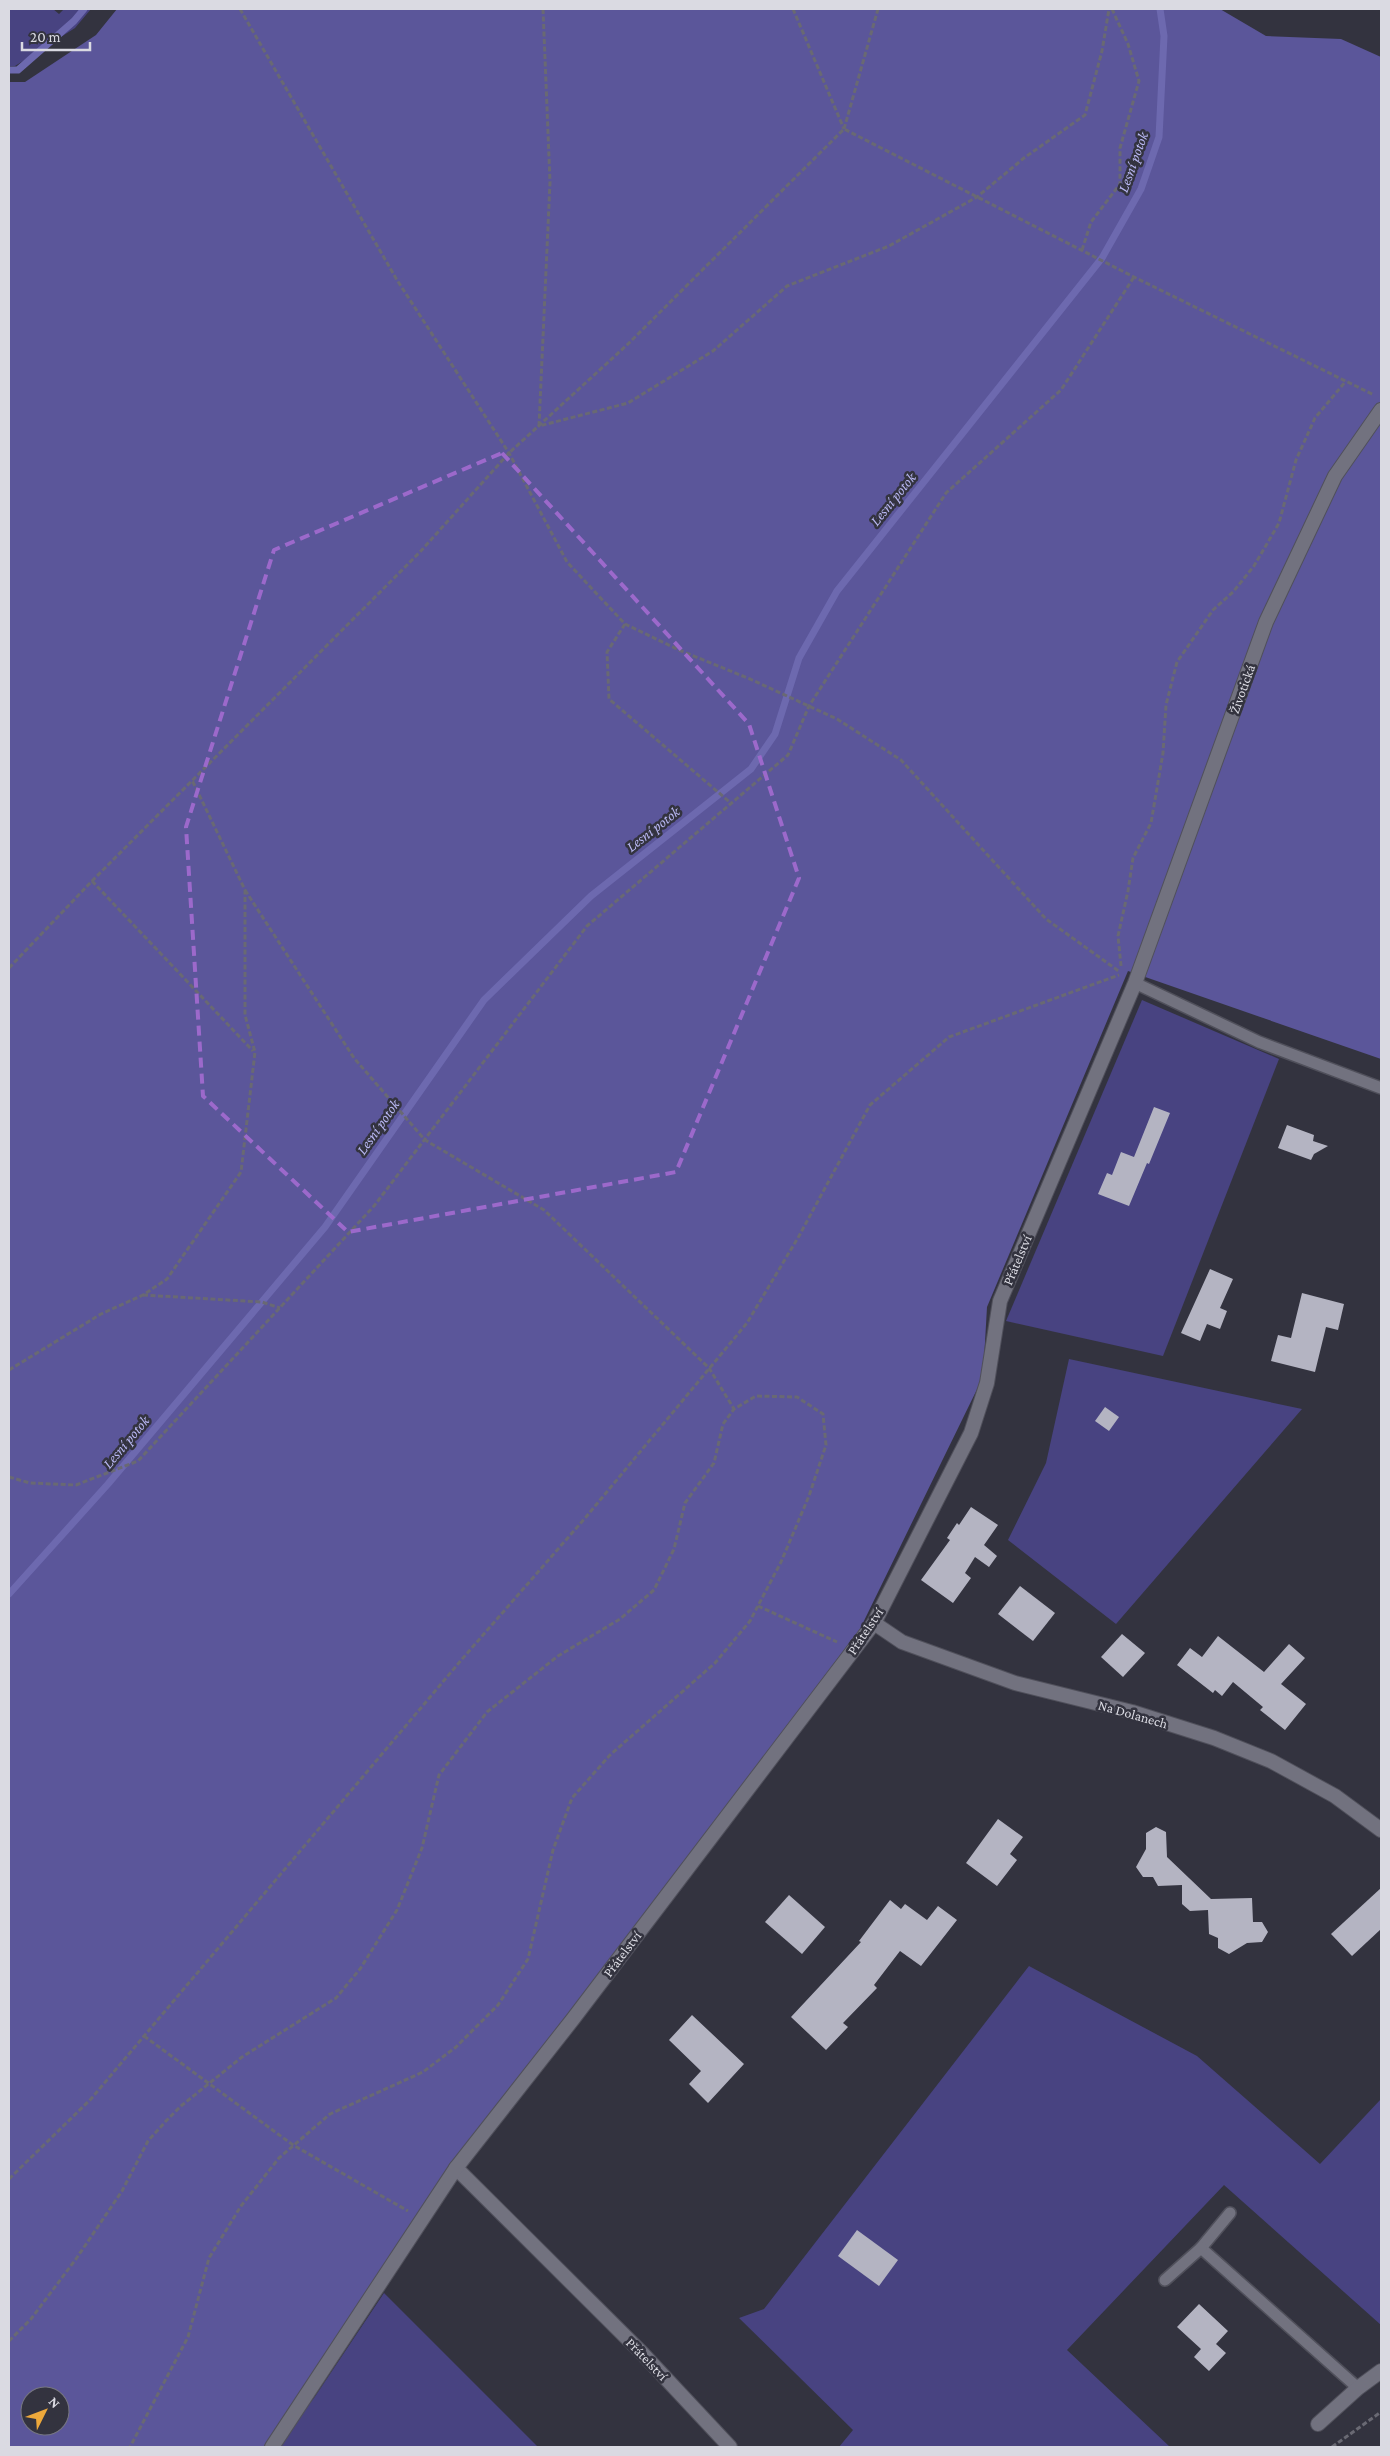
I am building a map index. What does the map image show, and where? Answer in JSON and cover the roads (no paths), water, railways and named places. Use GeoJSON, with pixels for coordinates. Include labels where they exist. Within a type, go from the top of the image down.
{"type":"FeatureCollection","features":[{"type":"Feature","properties":{"kind":"street","name":"Životická"},"geometry":{"type":"LineString","coordinates":[[1134,983],[1266,622],[1335,476],[1381,410]]}},
{"type":"Feature","properties":{"kind":"street","name":"Přátelství"},"geometry":{"type":"LineString","coordinates":[[272,2447],[456,2168],[573,2019],[874,1623],[971,1433],[987,1383],[1000,1302],[1134,983]]}},
{"type":"Feature","properties":{"kind":"street","name":"Na Dolanech"},"geometry":{"type":"LineString","coordinates":[[874,1623],[902,1642],[1015,1683],[1132,1712],[1222,1741],[1271,1761],[1335,1796],[1381,1830]]}},
{"type":"Feature","properties":{"kind":"street","name":"Přátelství"},"geometry":{"type":"LineString","coordinates":[[456,2168],[643,2354],[730,2447]]}},
{"type":"Feature","properties":{"kind":"street"},"geometry":{"type":"LineString","coordinates":[[1318,2424],[1358,2388],[1381,2371]]}},
{"type":"Feature","properties":{"kind":"lane"},"geometry":{"type":"LineString","coordinates":[[1134,983],[1259,1042],[1381,1088]]}},
{"type":"Feature","properties":{"kind":"lane"},"geometry":{"type":"LineString","coordinates":[[1165,2280],[1201,2248],[1230,2212]]}},
{"type":"Feature","properties":{"kind":"lane"},"geometry":{"type":"LineString","coordinates":[[1201,2248],[1358,2388]]}},
{"type":"Feature","properties":{"kind":"waterway"},"geometry":{"type":"LineString","coordinates":[[9,70],[18,70],[74,21],[84,9]]}},
{"type":"Feature","properties":{"kind":"waterway","name":"Lesní potok"},"geometry":{"type":"LineString","coordinates":[[9,1594],[108,1484],[325,1227],[484,1000],[591,896],[751,769],[775,734],[799,658],[837,591],[1102,258],[1141,189],[1159,137],[1164,36],[1160,9]]}}]}
